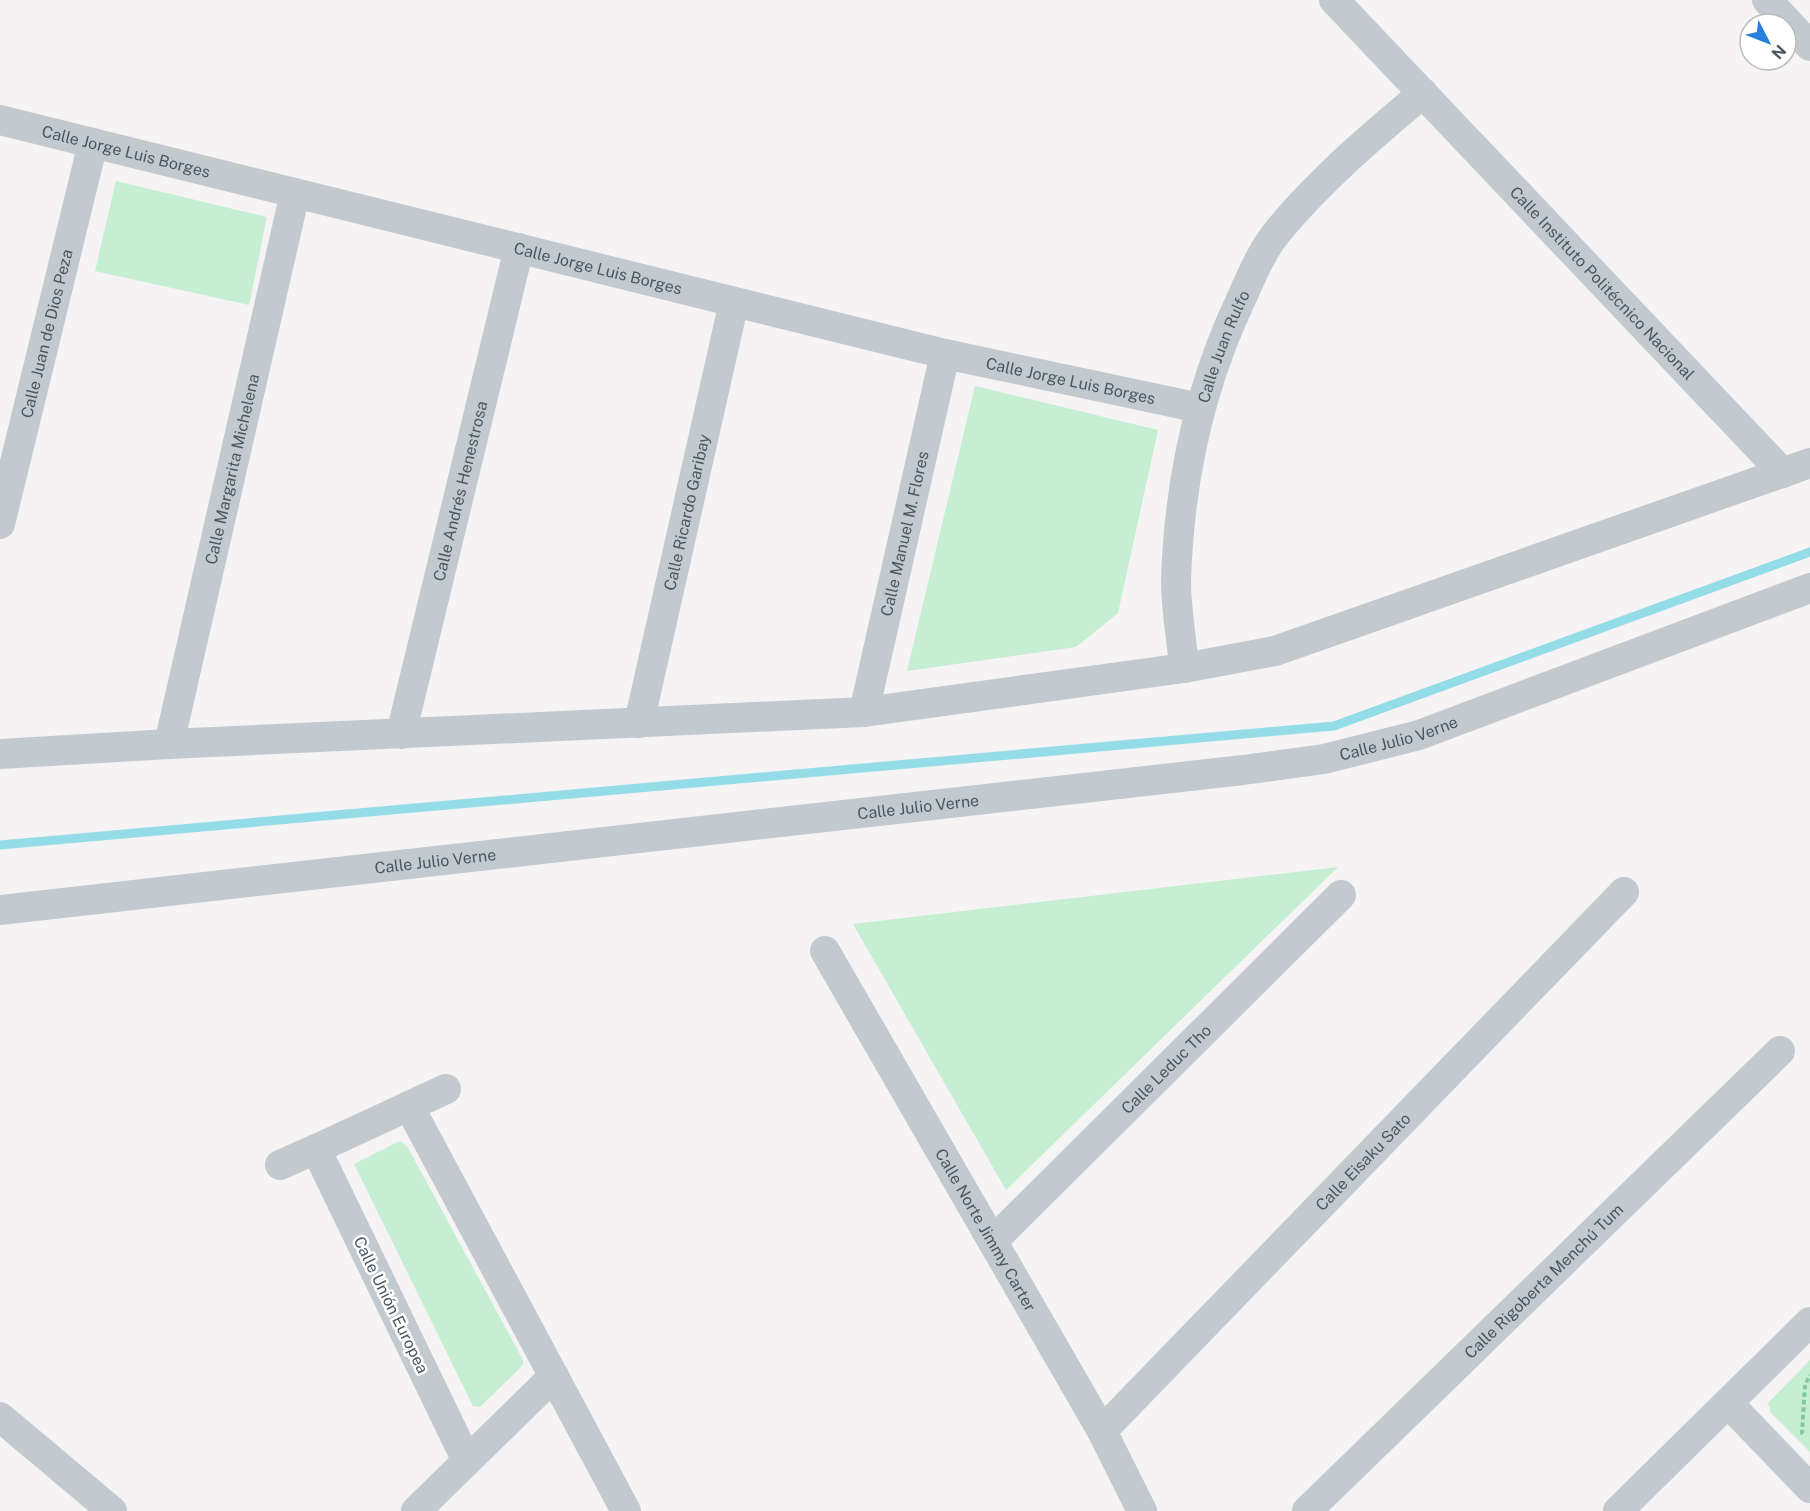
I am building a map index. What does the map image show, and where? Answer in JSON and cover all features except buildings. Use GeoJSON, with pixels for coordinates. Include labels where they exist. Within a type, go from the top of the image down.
{"type":"FeatureCollection","features":[{"type":"Feature","properties":{"kind":"street","name":"Calle Instituto Politécnico Nacional"},"geometry":{"type":"LineString","coordinates":[[1334,0],[1423,93],[1797,468]]}},
{"type":"Feature","properties":{"kind":"street"},"geometry":{"type":"LineString","coordinates":[[1767,0],[1810,46]]}},
{"type":"Feature","properties":{"kind":"street","name":"Calle Juan Rulfo"},"geometry":{"type":"LineString","coordinates":[[1184,668],[1176,583],[1182,499],[1200,408],[1230,321],[1277,233],[1347,158],[1423,93]]}},
{"type":"Feature","properties":{"kind":"street","name":"Calle Jorge Luis Borges"},"geometry":{"type":"LineString","coordinates":[[0,120],[945,354],[1200,408]]}},
{"type":"Feature","properties":{"kind":"street","name":"Calle Juan de Dios Peza"},"geometry":{"type":"LineString","coordinates":[[0,524],[93,143]]}},
{"type":"Feature","properties":{"kind":"street","name":"Calle Margarita Michelena"},"geometry":{"type":"LineString","coordinates":[[169,744],[295,193]]}},
{"type":"Feature","properties":{"kind":"street","name":"Calle Andrés Henestrosa"},"geometry":{"type":"LineString","coordinates":[[401,734],[519,248]]}},
{"type":"Feature","properties":{"kind":"street","name":"Calle Ricardo Garibay"},"geometry":{"type":"LineString","coordinates":[[639,723],[734,302]]}},
{"type":"Feature","properties":{"kind":"street","name":"Calle Manuel M. Flores"},"geometry":{"type":"LineString","coordinates":[[864,712],[945,354]]}},
{"type":"Feature","properties":{"kind":"street"},"geometry":{"type":"LineString","coordinates":[[0,754],[864,712],[1184,668],[1275,651],[1797,468]]}},
{"type":"Feature","properties":{"kind":"street","name":"Calle Julio Verne"},"geometry":{"type":"LineString","coordinates":[[0,909],[540,850],[1324,759],[1419,735],[1810,588]]}},
{"type":"Feature","properties":{"kind":"street","name":"Calle Eisaku Sato"},"geometry":{"type":"LineString","coordinates":[[1102,1431],[1624,892]]}},
{"type":"Feature","properties":{"kind":"street","name":"Calle Leduc Tho"},"geometry":{"type":"LineString","coordinates":[[993,1241],[1341,895]]}},
{"type":"Feature","properties":{"kind":"street","name":"Calle Norte Jimmy Carter"},"geometry":{"type":"LineString","coordinates":[[825,951],[1102,1431],[1142,1511]]}},
{"type":"Feature","properties":{"kind":"street","name":"Calle Rigoberta Menchú Tum"},"geometry":{"type":"LineString","coordinates":[[1306,1511],[1779,1051]]}},
{"type":"Feature","properties":{"kind":"street"},"geometry":{"type":"LineString","coordinates":[[280,1165],[446,1089]]}},
{"type":"Feature","properties":{"kind":"street"},"geometry":{"type":"LineString","coordinates":[[409,1106],[626,1511]]}},
{"type":"Feature","properties":{"kind":"street","name":"Calle Unión Europea"},"geometry":{"type":"LineString","coordinates":[[316,1149],[467,1461]]}},
{"type":"Feature","properties":{"kind":"street"},"geometry":{"type":"LineString","coordinates":[[1618,1511],[1810,1322]]}},
{"type":"Feature","properties":{"kind":"street"},"geometry":{"type":"LineString","coordinates":[[416,1511],[554,1376]]}},
{"type":"Feature","properties":{"kind":"street"},"geometry":{"type":"LineString","coordinates":[[1728,1403],[1810,1488]]}},
{"type":"Feature","properties":{"kind":"street"},"geometry":{"type":"LineString","coordinates":[[0,1417],[110,1510]]}},
{"type":"Feature","properties":{"kind":"path"},"geometry":{"type":"LineString","coordinates":[[1810,1375],[1805,1384],[1802,1432],[1810,1441]]}},
{"type":"Feature","properties":{"kind":"green space"},"geometry":{"type":"Polygon","coordinates":[[[116,181],[267,217],[249,305],[95,271],[116,181]]]}},
{"type":"Feature","properties":{"kind":"green space"},"geometry":{"type":"Polygon","coordinates":[[[975,386],[1158,430],[1118,613],[1076,647],[907,671],[975,386]]]}},
{"type":"Feature","properties":{"kind":"green space"},"geometry":{"type":"Polygon","coordinates":[[[1338,867],[1006,1190],[853,924],[1338,867]]]}},
{"type":"Feature","properties":{"kind":"green space"},"geometry":{"type":"Polygon","coordinates":[[[400,1141],[407,1146],[523,1360],[523,1365],[480,1407],[473,1406],[354,1164],[400,1141]]]}},
{"type":"Feature","properties":{"kind":"green space"},"geometry":{"type":"Polygon","coordinates":[[[1810,1360],[1810,1452],[1771,1413],[1768,1403],[1810,1360]]]}},
{"type":"Feature","properties":{"kind":"waterway"},"geometry":{"type":"LineString","coordinates":[[0,845],[1334,726],[1810,552]]}}]}
